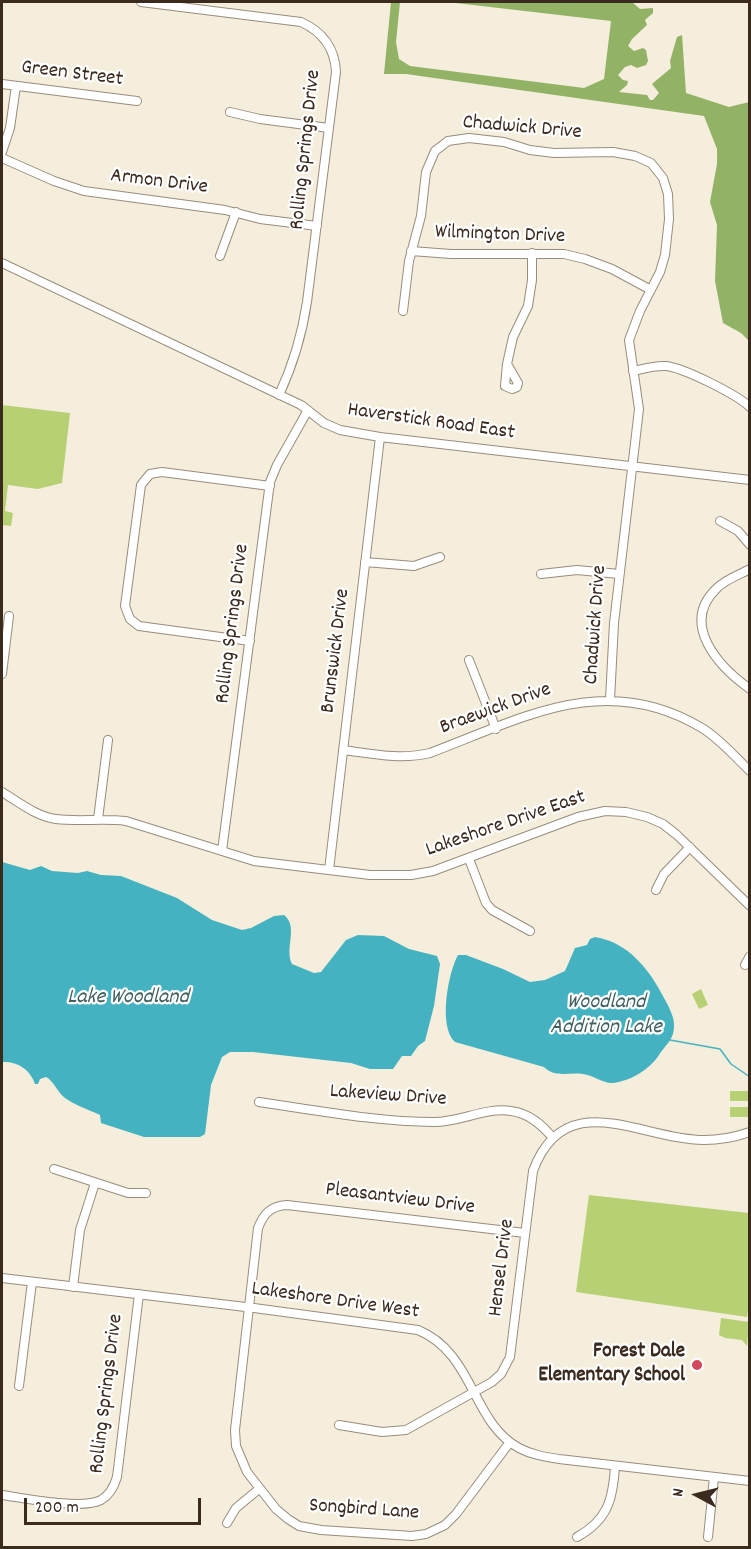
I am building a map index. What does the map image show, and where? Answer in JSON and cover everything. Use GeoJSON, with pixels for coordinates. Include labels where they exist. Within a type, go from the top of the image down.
{"type":"FeatureCollection","features":[{"type":"Feature","properties":{"kind":"street","name":"Rolling Springs Drive"},"geometry":{"type":"LineString","coordinates":[[141,2],[301,22],[318,33],[331,48],[336,72],[302,333],[293,365],[279,395]]}},
{"type":"Feature","properties":{"kind":"street","name":"Green Street"},"geometry":{"type":"LineString","coordinates":[[2,84],[137,101]]}},
{"type":"Feature","properties":{"kind":"street"},"geometry":{"type":"LineString","coordinates":[[2,152],[10,128],[16,86]]}},
{"type":"Feature","properties":{"kind":"street"},"geometry":{"type":"LineString","coordinates":[[230,112],[260,119],[329,128]]}},
{"type":"Feature","properties":{"kind":"street","name":"Chadwick Drive"},"geometry":{"type":"LineString","coordinates":[[403,311],[411,251],[421,216],[428,164],[435,151],[448,141],[469,138],[504,142],[530,150],[554,153],[613,152],[646,160],[657,169],[663,178],[668,194],[668,241],[660,272],[634,324],[629,340],[639,409],[619,574],[612,646],[610,700]]}},
{"type":"Feature","properties":{"kind":"street","name":"Armon Drive"},"geometry":{"type":"LineString","coordinates":[[2,158],[54,181],[84,191],[236,212],[260,219],[317,226]]}},
{"type":"Feature","properties":{"kind":"street"},"geometry":{"type":"LineString","coordinates":[[220,256],[236,212]]}},
{"type":"Feature","properties":{"kind":"street","name":"Wilmington Drive"},"geometry":{"type":"LineString","coordinates":[[411,251],[452,254],[564,254],[612,269],[651,290]]}},
{"type":"Feature","properties":{"kind":"street"},"geometry":{"type":"LineString","coordinates":[[507,364],[510,346],[528,306],[532,280],[532,253]]}},
{"type":"Feature","properties":{"kind":"street","name":"Haverstick Road East"},"geometry":{"type":"LineString","coordinates":[[2,263],[279,395],[308,410],[324,423],[340,430],[380,437],[750,480]]}},
{"type":"Feature","properties":{"kind":"street"},"geometry":{"type":"LineString","coordinates":[[633,370],[663,366],[680,369],[732,395],[750,407]]}},
{"type":"Feature","properties":{"kind":"street","name":"Rolling Springs Drive"},"geometry":{"type":"LineString","coordinates":[[222,851],[270,486],[277,465],[308,410]]}},
{"type":"Feature","properties":{"kind":"street","name":"Brunswick Drive"},"geometry":{"type":"LineString","coordinates":[[329,870],[380,437]]}},
{"type":"Feature","properties":{"kind":"street"},"geometry":{"type":"LineString","coordinates":[[250,641],[135,624],[130,619],[125,606],[141,484],[150,474],[162,472],[270,486]]}},
{"type":"Feature","properties":{"kind":"street"},"geometry":{"type":"LineString","coordinates":[[720,521],[738,531],[750,545]]}},
{"type":"Feature","properties":{"kind":"street"},"geometry":{"type":"LineString","coordinates":[[365,562],[414,566],[440,557]]}},
{"type":"Feature","properties":{"kind":"street"},"geometry":{"type":"LineString","coordinates":[[750,569],[723,583],[715,590],[707,601],[702,627],[709,648],[750,689]]}},
{"type":"Feature","properties":{"kind":"street"},"geometry":{"type":"LineString","coordinates":[[540,574],[577,570],[619,574]]}},
{"type":"Feature","properties":{"kind":"street"},"geometry":{"type":"LineString","coordinates":[[2,674],[9,616]]}},
{"type":"Feature","properties":{"kind":"street"},"geometry":{"type":"LineString","coordinates":[[469,660],[496,729]]}},
{"type":"Feature","properties":{"kind":"street","name":"Braewick Drive"},"geometry":{"type":"LineString","coordinates":[[343,750],[397,757],[416,756],[430,753],[554,707],[610,700],[648,705],[703,728],[720,741],[750,771]]}},
{"type":"Feature","properties":{"kind":"street"},"geometry":{"type":"LineString","coordinates":[[98,819],[108,740]]}},
{"type":"Feature","properties":{"kind":"street","name":"Lakeshore Drive East"},"geometry":{"type":"LineString","coordinates":[[2,792],[50,818],[126,821],[254,861],[370,875],[411,875],[433,871],[578,817],[605,811],[626,813],[648,817],[663,824],[750,906]]}},
{"type":"Feature","properties":{"kind":"street"},"geometry":{"type":"LineString","coordinates":[[656,890],[664,874],[690,847]]}},
{"type":"Feature","properties":{"kind":"street"},"geometry":{"type":"LineString","coordinates":[[469,859],[486,903],[492,910],[530,931]]}},
{"type":"Feature","properties":{"kind":"street"},"geometry":{"type":"LineString","coordinates":[[745,965],[750,956]]}},
{"type":"Feature","properties":{"kind":"street","name":"Lakeview Drive"},"geometry":{"type":"LineString","coordinates":[[259,1102],[357,1115],[436,1122],[457,1120],[496,1110],[511,1111],[533,1119],[553,1138]]}},
{"type":"Feature","properties":{"kind":"street"},"geometry":{"type":"LineString","coordinates":[[553,1138],[572,1126],[598,1121],[703,1140],[750,1132]]}},
{"type":"Feature","properties":{"kind":"street","name":"Hensel Drive"},"geometry":{"type":"LineString","coordinates":[[339,1425],[382,1432],[406,1430],[492,1382],[501,1374],[510,1357],[533,1170],[544,1148],[553,1138]]}},
{"type":"Feature","properties":{"kind":"street"},"geometry":{"type":"LineString","coordinates":[[54,1169],[129,1193],[146,1193]]}},
{"type":"Feature","properties":{"kind":"street"},"geometry":{"type":"LineString","coordinates":[[73,1287],[80,1230],[95,1183]]}},
{"type":"Feature","properties":{"kind":"street","name":"Pleasantview Drive"},"geometry":{"type":"LineString","coordinates":[[272,1209],[287,1205],[525,1233]]}},
{"type":"Feature","properties":{"kind":"street","name":"Songbird Lane"},"geometry":{"type":"LineString","coordinates":[[272,1209],[262,1219],[258,1228],[235,1430],[240,1458],[259,1490],[276,1509],[299,1526],[321,1530],[412,1536],[426,1534],[445,1525],[456,1514],[510,1442]]}},
{"type":"Feature","properties":{"kind":"street","name":"Lakeshore Drive West"},"geometry":{"type":"LineString","coordinates":[[2,1278],[250,1307],[418,1330],[431,1335],[444,1346],[455,1359],[498,1432],[519,1448],[536,1455],[750,1481]]}},
{"type":"Feature","properties":{"kind":"street"},"geometry":{"type":"LineString","coordinates":[[19,1386],[32,1282]]}},
{"type":"Feature","properties":{"kind":"street","name":"Rolling Springs Drive"},"geometry":{"type":"LineString","coordinates":[[2,1495],[87,1504],[103,1499],[110,1492],[117,1477],[139,1294]]}},
{"type":"Feature","properties":{"kind":"street"},"geometry":{"type":"LineString","coordinates":[[577,1537],[594,1525],[607,1510],[611,1499],[615,1466]]}},
{"type":"Feature","properties":{"kind":"street"},"geometry":{"type":"LineString","coordinates":[[708,1537],[714,1477]]}},
{"type":"Feature","properties":{"kind":"street"},"geometry":{"type":"LineString","coordinates":[[227,1523],[236,1508],[259,1490]]}},
{"type":"Feature","properties":{"kind":"green space"},"geometry":{"type":"Polygon","coordinates":[[[391,2],[400,2],[396,42],[399,59],[410,66],[584,88],[604,79],[611,21],[447,2],[632,2],[640,9],[653,8],[653,13],[645,20],[647,25],[628,46],[634,51],[643,48],[646,50],[648,61],[646,65],[637,68],[631,65],[625,67],[618,75],[628,81],[619,92],[647,95],[650,100],[653,100],[659,93],[652,84],[671,68],[670,61],[677,37],[682,35],[686,93],[729,107],[749,102],[749,341],[741,333],[723,323],[715,281],[717,225],[710,202],[717,164],[717,149],[704,116],[406,74],[384,74],[391,2]]]}},
{"type":"Feature","properties":{"kind":"green space"},"geometry":{"type":"Polygon","coordinates":[[[2,405],[70,413],[62,483],[38,489],[8,485],[5,511],[13,513],[11,526],[2,525],[2,405]]]}},
{"type":"Feature","properties":{"kind":"green space"},"geometry":{"type":"Polygon","coordinates":[[[701,989],[708,1005],[699,1009],[692,994],[701,989]]]}},
{"type":"Feature","properties":{"kind":"green space"},"geometry":{"type":"Polygon","coordinates":[[[730,1091],[749,1091],[749,1101],[730,1101],[730,1091]]]}},
{"type":"Feature","properties":{"kind":"green space"},"geometry":{"type":"Polygon","coordinates":[[[730,1107],[749,1107],[749,1117],[730,1117],[730,1107]]]}},
{"type":"Feature","properties":{"kind":"green space"},"geometry":{"type":"Polygon","coordinates":[[[589,1195],[749,1213],[750,1297],[747,1317],[576,1292],[589,1195]]]}},
{"type":"Feature","properties":{"kind":"green space"},"geometry":{"type":"Polygon","coordinates":[[[721,1318],[749,1322],[747,1346],[742,1340],[719,1335],[721,1318]]]}},
{"type":"Feature","properties":{"kind":"water","name":"Lake Woodland"},"geometry":{"type":"Polygon","coordinates":[[[2,862],[30,870],[41,866],[52,871],[78,873],[87,871],[101,875],[121,876],[177,898],[212,920],[242,930],[274,916],[284,915],[290,925],[289,951],[292,964],[314,973],[321,972],[346,940],[358,935],[384,936],[409,949],[437,956],[440,964],[434,1006],[425,1041],[411,1056],[402,1056],[393,1069],[370,1069],[351,1063],[253,1052],[230,1052],[222,1057],[211,1085],[205,1134],[200,1137],[144,1137],[101,1123],[100,1115],[65,1098],[46,1077],[35,1084],[30,1074],[22,1067],[2,1062],[2,862]]]}},
{"type":"Feature","properties":{"kind":"water","name":"Woodland Addition Lake"},"geometry":{"type":"Polygon","coordinates":[[[595,937],[618,945],[637,959],[652,977],[671,1013],[674,1024],[672,1036],[655,1060],[645,1069],[627,1080],[610,1083],[583,1074],[553,1072],[544,1067],[455,1042],[450,1035],[447,1025],[446,1000],[451,974],[458,955],[466,955],[530,982],[545,980],[565,971],[575,948],[587,945],[590,939],[595,937]]]}},
{"type":"Feature","properties":{"kind":"waterway"},"geometry":{"type":"LineString","coordinates":[[670,1040],[720,1049],[731,1064],[750,1077]]}},
{"type":"Feature","properties":{"kind":"place","name":"Forest Dale Elementary School"},"geometry":{"type":"Point","coordinates":[697,1365]}}]}
